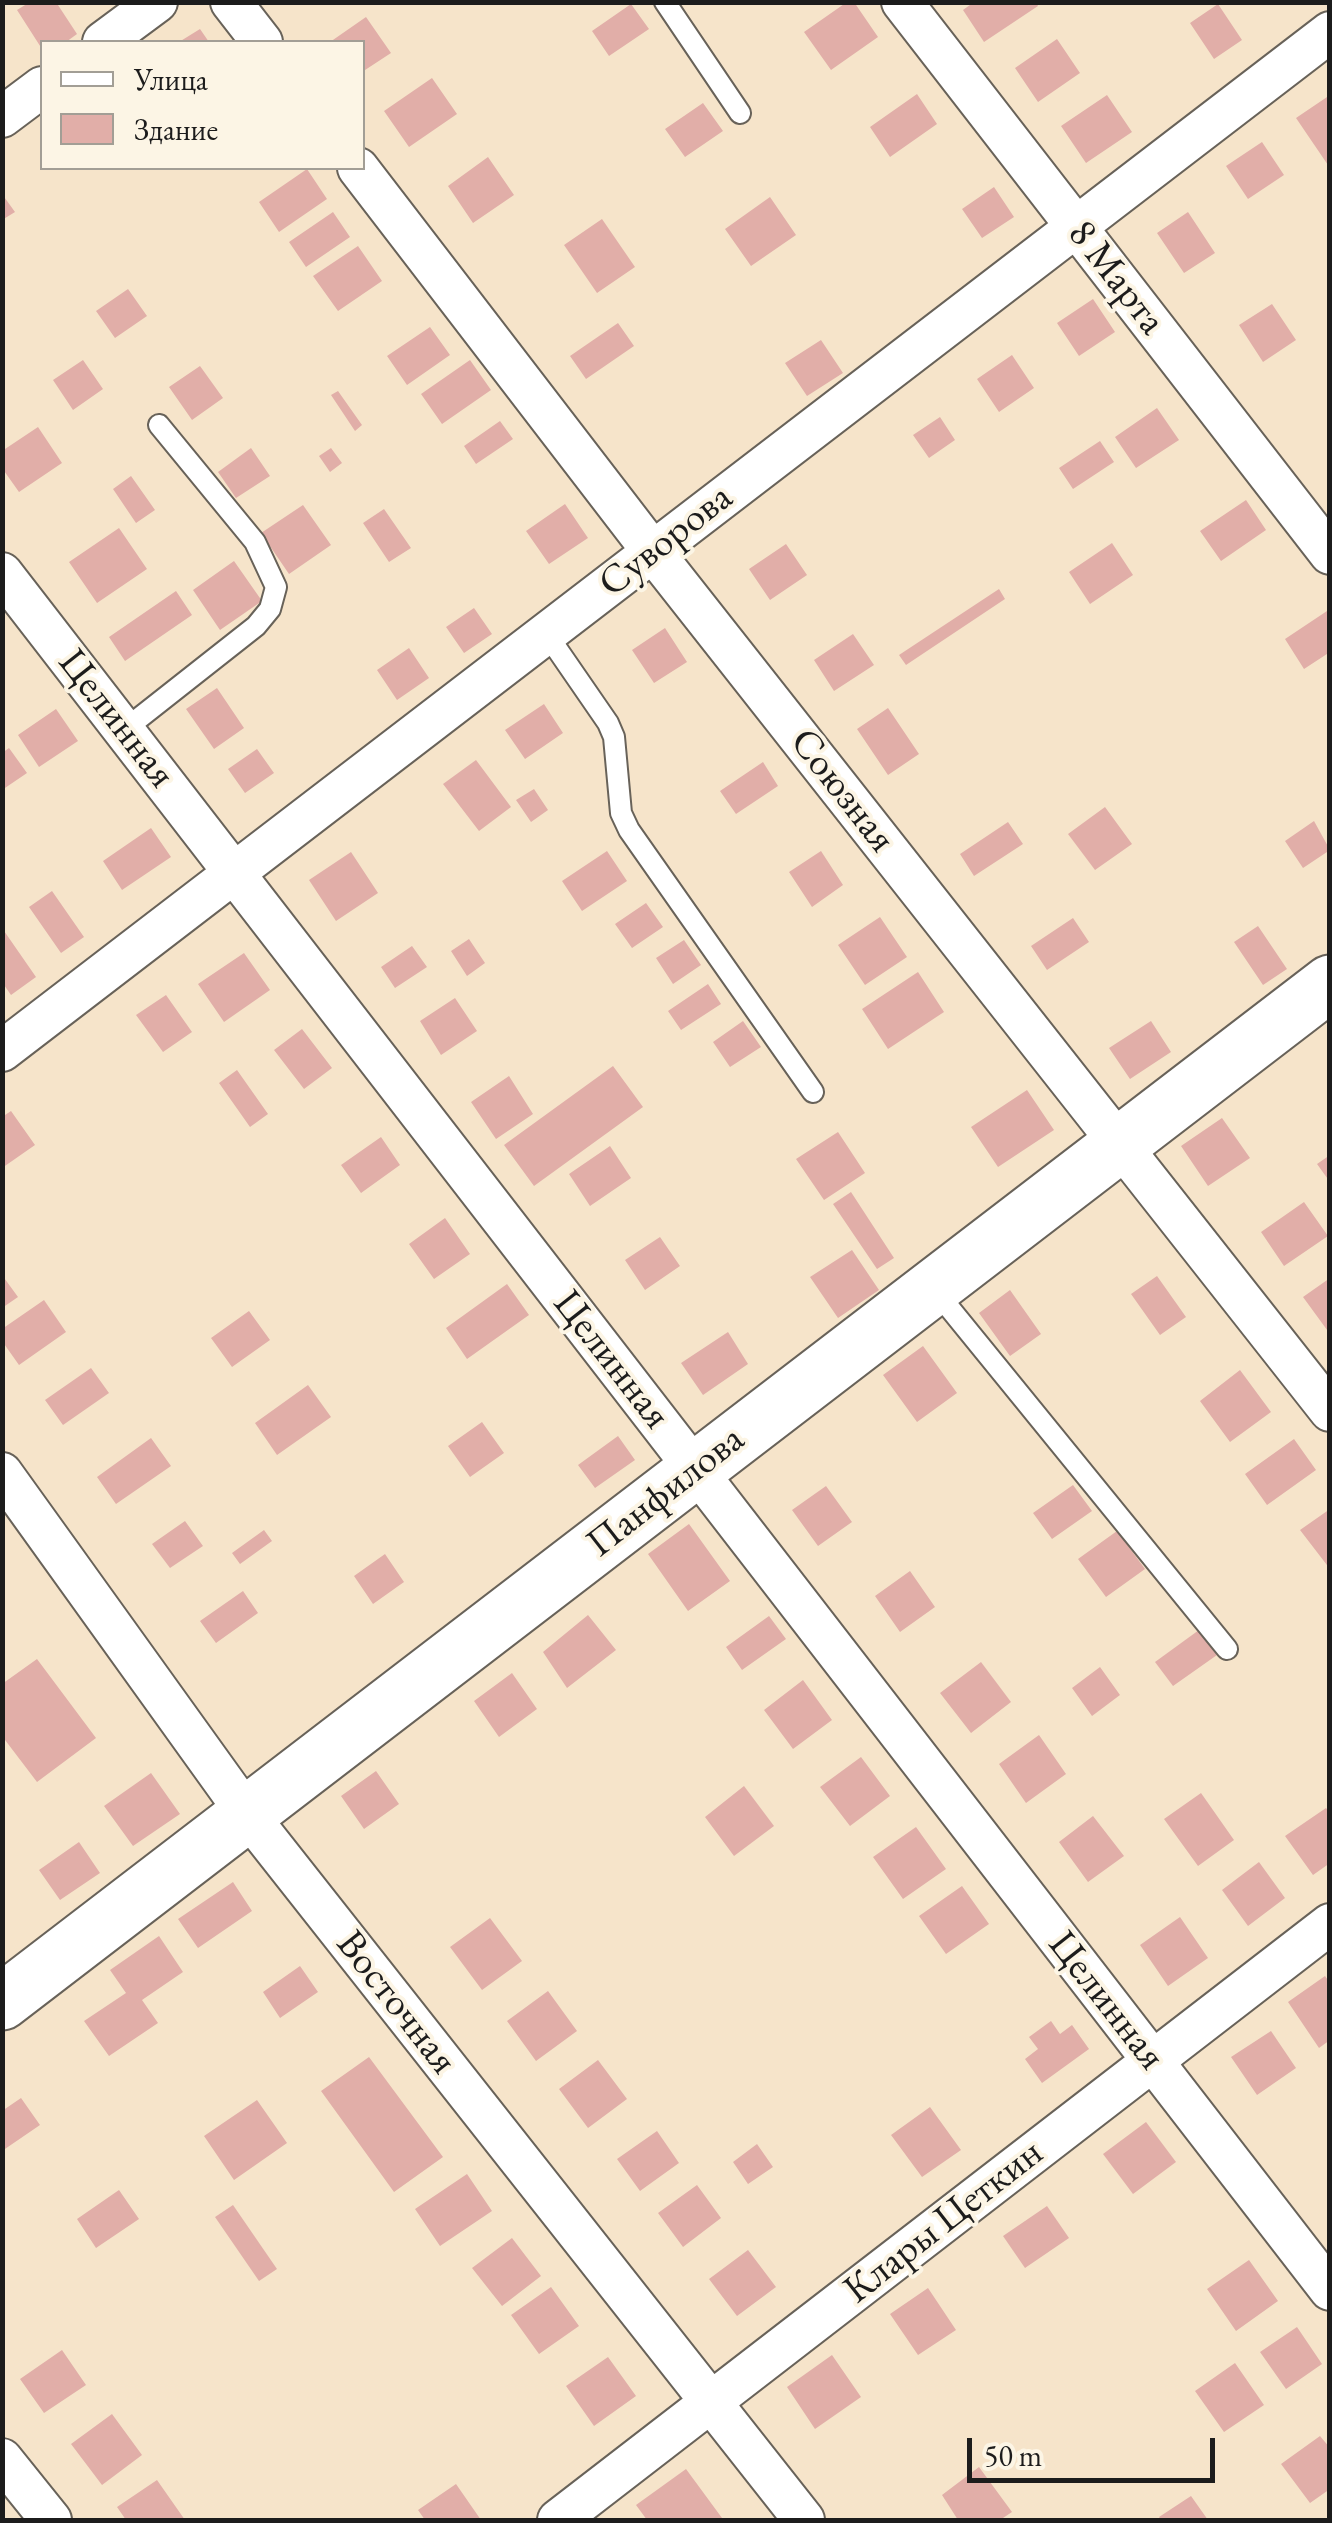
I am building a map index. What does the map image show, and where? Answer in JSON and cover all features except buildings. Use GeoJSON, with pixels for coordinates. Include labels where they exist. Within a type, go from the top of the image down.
{"type":"FeatureCollection","features":[{"type":"Feature","properties":{"kind":"street"},"geometry":{"type":"LineString","coordinates":[[106,40],[157,2]]}},
{"type":"Feature","properties":{"kind":"street"},"geometry":{"type":"LineString","coordinates":[[231,2],[260,40]]}},
{"type":"Feature","properties":{"kind":"street","name":"8 Марта"},"geometry":{"type":"LineString","coordinates":[[902,2],[1330,554]]}},
{"type":"Feature","properties":{"kind":"street","name":"Суворова"},"geometry":{"type":"LineString","coordinates":[[2,1051],[1330,32]]}},
{"type":"Feature","properties":{"kind":"street"},"geometry":{"type":"LineString","coordinates":[[2,117],[40,88]]}},
{"type":"Feature","properties":{"kind":"street","name":"Союзная"},"geometry":{"type":"LineString","coordinates":[[360,170],[653,552],[1330,1411]]}},
{"type":"Feature","properties":{"kind":"street","name":"Целинная"},"geometry":{"type":"LineString","coordinates":[[2,573],[1330,2290]]}},
{"type":"Feature","properties":{"kind":"street","name":"Панфилова"},"geometry":{"type":"LineString","coordinates":[[2,2002],[1330,983]]}},
{"type":"Feature","properties":{"kind":"street","name":"Восточная"},"geometry":{"type":"LineString","coordinates":[[2,1473],[247,1814],[804,2520]]}},
{"type":"Feature","properties":{"kind":"street","name":"Клары Цеткин"},"geometry":{"type":"LineString","coordinates":[[558,2520],[1330,1924]]}},
{"type":"Feature","properties":{"kind":"street"},"geometry":{"type":"LineString","coordinates":[[2,2459],[51,2520]]}},
{"type":"Feature","properties":{"kind":"lane"},"geometry":{"type":"LineString","coordinates":[[665,2],[740,113]]}},
{"type":"Feature","properties":{"kind":"lane"},"geometry":{"type":"LineString","coordinates":[[124,730],[256,626],[270,609],[276,587],[254,542],[159,425]]}},
{"type":"Feature","properties":{"kind":"lane"},"geometry":{"type":"LineString","coordinates":[[546,633],[614,737],[618,798],[630,830],[814,1092]]}},
{"type":"Feature","properties":{"kind":"lane"},"geometry":{"type":"LineString","coordinates":[[933,1288],[1226,1649]]}}]}
